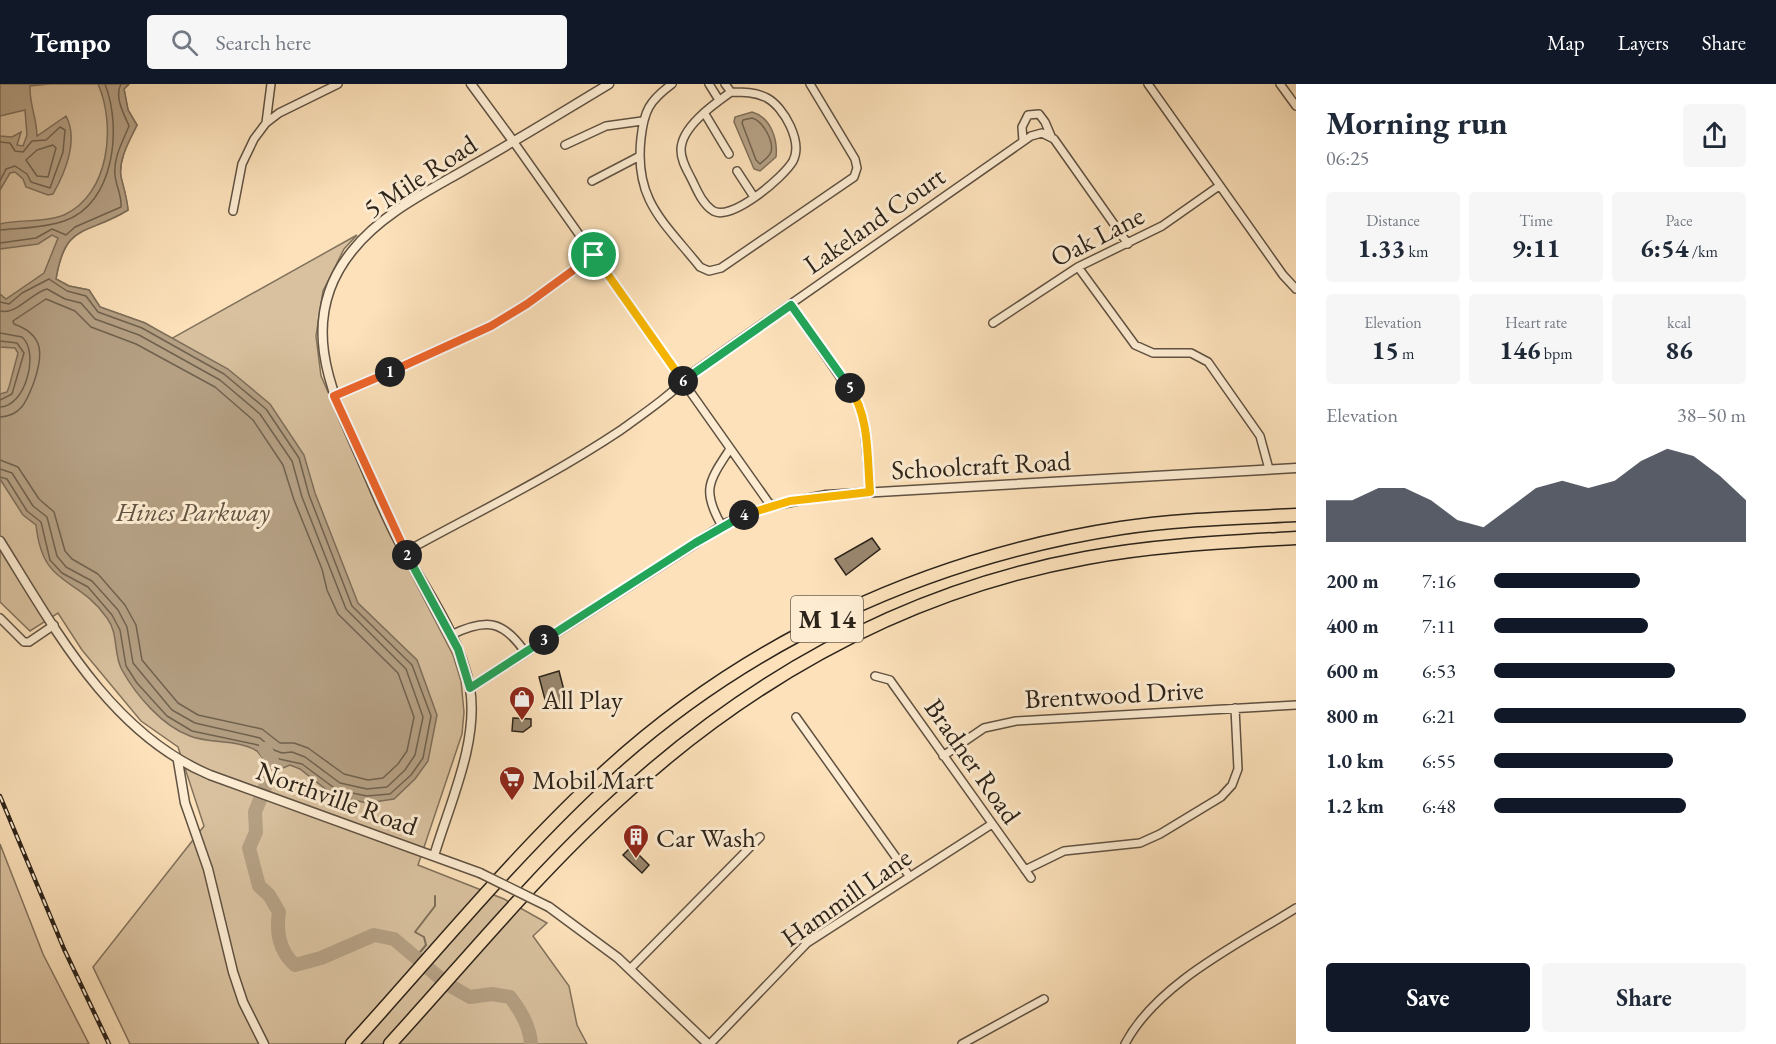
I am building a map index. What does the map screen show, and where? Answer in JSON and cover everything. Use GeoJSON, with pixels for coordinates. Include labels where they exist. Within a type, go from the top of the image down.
{"type":"FeatureCollection","features":[{"type":"Feature","properties":{"kind":"highway","name":"M 14"},"geometry":{"type":"LineString","coordinates":[[352,1044],[536,841],[599,776],[686,705],[750,660],[815,625],[898,589],[1013,551],[1094,533],[1150,524],[1296,515]]}},
{"type":"Feature","properties":{"kind":"highway","name":"M 14"},"geometry":{"type":"LineString","coordinates":[[390,1044],[600,817],[663,760],[732,708],[829,647],[894,616],[949,595],[1040,567],[1172,545],[1296,538]]}},
{"type":"Feature","properties":{"kind":"street"},"geometry":{"type":"LineString","coordinates":[[266,123],[271,84]]}},
{"type":"Feature","properties":{"kind":"street"},"geometry":{"type":"LineString","coordinates":[[233,211],[242,164],[254,139],[266,123],[279,113],[338,84]]}},
{"type":"Feature","properties":{"kind":"street"},"geometry":{"type":"LineString","coordinates":[[471,84],[771,506]]}},
{"type":"Feature","properties":{"kind":"street","name":"5 Mile Road"},"geometry":{"type":"LineString","coordinates":[[434,856],[468,745],[472,718],[470,688],[451,635],[405,552],[334,396],[323,354],[325,315],[334,283],[352,251],[375,227],[402,207],[609,84]]}},
{"type":"Feature","properties":{"kind":"street"},"geometry":{"type":"LineString","coordinates":[[672,84],[654,99],[642,121],[638,157],[641,183],[658,214],[700,267],[709,271],[721,268],[852,180],[856,172],[855,159],[810,84]]}},
{"type":"Feature","properties":{"kind":"street"},"geometry":{"type":"LineString","coordinates":[[709,84],[719,100]]}},
{"type":"Feature","properties":{"kind":"street"},"geometry":{"type":"LineString","coordinates":[[725,84],[731,92]]}},
{"type":"Feature","properties":{"kind":"street"},"geometry":{"type":"LineString","coordinates":[[1148,84],[1283,275],[1296,289]]}},
{"type":"Feature","properties":{"kind":"street"},"geometry":{"type":"LineString","coordinates":[[1280,84],[1296,106]]}},
{"type":"Feature","properties":{"kind":"street"},"geometry":{"type":"LineString","coordinates":[[731,92],[760,95],[776,104],[786,118],[795,145],[795,155],[787,170],[754,197],[732,211],[722,214],[712,211],[702,199],[683,162],[681,150],[685,137],[719,100],[731,92]]}},
{"type":"Feature","properties":{"kind":"street"},"geometry":{"type":"LineString","coordinates":[[705,114],[729,154]]}},
{"type":"Feature","properties":{"kind":"street"},"geometry":{"type":"LineString","coordinates":[[1051,136],[1037,134],[1023,141],[1022,127],[1028,115],[1039,114],[1051,136],[1128,244]]}},
{"type":"Feature","properties":{"kind":"street"},"geometry":{"type":"LineString","coordinates":[[565,145],[606,126],[642,121]]}},
{"type":"Feature","properties":{"kind":"street","name":"Lakeland Court"},"geometry":{"type":"LineString","coordinates":[[405,552],[557,471],[629,424],[692,373],[1023,141]]}},
{"type":"Feature","properties":{"kind":"street"},"geometry":{"type":"LineString","coordinates":[[592,181],[638,157]]}},
{"type":"Feature","properties":{"kind":"street"},"geometry":{"type":"LineString","coordinates":[[737,171],[754,197]]}},
{"type":"Feature","properties":{"kind":"street","name":"Oak Lane"},"geometry":{"type":"LineString","coordinates":[[993,323],[1078,267],[1162,226],[1220,186]]}},
{"type":"Feature","properties":{"kind":"street"},"geometry":{"type":"LineString","coordinates":[[334,396],[491,326],[527,304],[594,255]]}},
{"type":"Feature","properties":{"kind":"street"},"geometry":{"type":"LineString","coordinates":[[1078,267],[1135,345],[1153,353],[1191,352],[1208,362],[1260,436],[1269,469]]}},
{"type":"Feature","properties":{"kind":"street"},"geometry":{"type":"LineString","coordinates":[[791,305],[859,405],[864,422],[870,492]]}},
{"type":"Feature","properties":{"kind":"street"},"geometry":{"type":"LineString","coordinates":[[722,526],[711,505],[708,489],[730,449]]}},
{"type":"Feature","properties":{"kind":"street","name":"Schoolcraft Road"},"geometry":{"type":"LineString","coordinates":[[470,688],[722,526],[771,506],[811,497],[870,492],[1296,468]]}},
{"type":"Feature","properties":{"kind":"street","name":"Northville Road"},"geometry":{"type":"LineString","coordinates":[[0,541],[88,676],[133,726],[178,761],[480,873],[549,907],[630,969],[709,1044]]}},
{"type":"Feature","properties":{"kind":"street"},"geometry":{"type":"LineString","coordinates":[[0,618],[24,642],[29,642],[54,625]]}},
{"type":"Feature","properties":{"kind":"street"},"geometry":{"type":"LineString","coordinates":[[451,635],[472,627],[495,625],[513,635],[525,652]]}},
{"type":"Feature","properties":{"kind":"street","name":"Bradner Road"},"geometry":{"type":"LineString","coordinates":[[875,676],[890,680],[1031,878]]}},
{"type":"Feature","properties":{"kind":"street","name":"Brentwood Drive"},"geometry":{"type":"LineString","coordinates":[[943,756],[984,728],[1016,720],[1296,705]]}},
{"type":"Feature","properties":{"kind":"street"},"geometry":{"type":"LineString","coordinates":[[1025,870],[1064,851],[1140,843],[1160,834],[1221,796],[1232,784],[1238,769],[1235,708]]}},
{"type":"Feature","properties":{"kind":"street"},"geometry":{"type":"LineString","coordinates":[[796,717],[910,877]]}},
{"type":"Feature","properties":{"kind":"street"},"geometry":{"type":"LineString","coordinates":[[178,761],[185,803],[208,869],[233,972],[264,1044]]}},
{"type":"Feature","properties":{"kind":"street","name":"Hammill Lane"},"geometry":{"type":"LineString","coordinates":[[709,1044],[807,943],[992,824]]}},
{"type":"Feature","properties":{"kind":"street"},"geometry":{"type":"LineString","coordinates":[[630,969],[760,837]]}},
{"type":"Feature","properties":{"kind":"street"},"geometry":{"type":"LineString","coordinates":[[1125,1044],[1142,1017],[1172,988],[1296,908]]}},
{"type":"Feature","properties":{"kind":"street"},"geometry":{"type":"LineString","coordinates":[[962,1044],[1044,999]]}},
{"type":"Feature","properties":{"kind":"green space","name":"Hines Parkway"},"geometry":{"type":"Polygon","coordinates":[[[0,84],[129,84],[124,89],[128,110],[137,125],[121,163],[121,177],[128,210],[80,232],[72,239],[60,260],[56,279],[69,286],[89,290],[100,307],[145,323],[171,339],[357,235],[344,249],[323,291],[316,336],[321,376],[394,541],[453,655],[461,681],[464,712],[462,734],[418,865],[504,899],[547,923],[533,936],[569,986],[577,1025],[587,1044],[130,1044],[93,967],[204,826],[178,747],[141,721],[82,650],[58,613],[30,631],[0,602],[0,84]]]}},
{"type":"Feature","properties":{"kind":"green space"},"geometry":{"type":"Polygon","coordinates":[[[0,844],[43,954],[89,1044],[0,1044],[0,844]]]}},
{"type":"Feature","properties":{"kind":"water"},"geometry":{"type":"Polygon","coordinates":[[[0,84],[49,84],[30,86],[37,136],[66,116],[70,125],[71,146],[66,166],[53,194],[48,195],[26,187],[23,179],[15,172],[10,173],[0,190],[0,136],[12,137],[21,132],[17,145],[23,146],[27,135],[25,110],[0,116],[0,84]]]}},
{"type":"Feature","properties":{"kind":"water"},"geometry":{"type":"Polygon","coordinates":[[[98,84],[129,84],[124,89],[128,110],[137,125],[121,163],[121,177],[128,210],[72,239],[65,248],[56,279],[69,286],[89,290],[100,307],[145,323],[228,369],[270,404],[304,455],[315,493],[358,603],[417,660],[437,715],[428,761],[415,779],[394,799],[367,803],[333,795],[300,769],[290,765],[283,768],[272,764],[249,747],[190,736],[160,717],[142,699],[122,670],[111,624],[107,618],[84,594],[53,571],[40,546],[36,525],[23,515],[0,479],[0,394],[7,392],[18,353],[15,348],[0,347],[0,294],[6,299],[44,273],[58,238],[52,235],[38,244],[0,249],[0,224],[49,219],[64,215],[79,205],[91,191],[100,175],[107,138],[104,101],[98,84]]]}},
{"type":"Feature","properties":{"kind":"water"},"geometry":{"type":"Polygon","coordinates":[[[752,112],[764,118],[768,123],[776,143],[776,157],[760,171],[754,169],[734,122],[735,117],[752,112]]]}},
{"type":"Feature","properties":{"kind":"building"},"geometry":{"type":"Polygon","coordinates":[[[872,538],[880,549],[846,575],[835,559],[872,538]]]}},
{"type":"Feature","properties":{"kind":"building"},"geometry":{"type":"Polygon","coordinates":[[[559,671],[567,702],[547,707],[539,677],[559,671]]]}},
{"type":"Feature","properties":{"kind":"building","name":"All Play"},"geometry":{"type":"Polygon","coordinates":[[[513,718],[531,719],[531,726],[523,732],[512,731],[513,718]]]}},
{"type":"Feature","properties":{"kind":"building","name":"Car Wash"},"geometry":{"type":"Polygon","coordinates":[[[631,847],[649,865],[642,873],[623,855],[631,847]]]}},
{"type":"Feature","properties":{"kind":"waterway"},"geometry":{"type":"LineString","coordinates":[[265,749],[274,765],[255,812],[256,832],[249,848],[259,886],[269,895],[279,912],[280,941],[290,960],[295,965],[321,958],[374,935],[394,939],[447,984],[470,997],[492,994],[510,997],[524,1019],[531,1044]]}},
{"type":"Feature","properties":{"kind":"waterway"},"geometry":{"type":"LineString","coordinates":[[416,957],[426,945],[424,937],[415,932],[435,906],[435,896]]}},
{"type":"Feature","properties":{"kind":"railway"},"geometry":{"type":"LineString","coordinates":[[0,796],[64,949],[109,1044]]}},
{"type":"Feature","properties":{"kind":"place","name":"All Play"},"geometry":{"type":"Point","coordinates":[522,722]}},
{"type":"Feature","properties":{"kind":"place","name":"Mobil Mart"},"geometry":{"type":"Point","coordinates":[512,802]}},
{"type":"Feature","properties":{"kind":"place","name":"Car Wash"},"geometry":{"type":"Point","coordinates":[636,860]}},
{"type":"Feature","properties":{"kind":"route"},"geometry":{"type":"LineString","coordinates":[[594,255],[683,382],[692,373],[791,305],[852,391],[862,412],[870,492],[826,495],[790,501],[755,511],[727,523],[470,688],[458,649],[397,539],[334,396],[491,326],[527,304],[594,255]]}}]}
